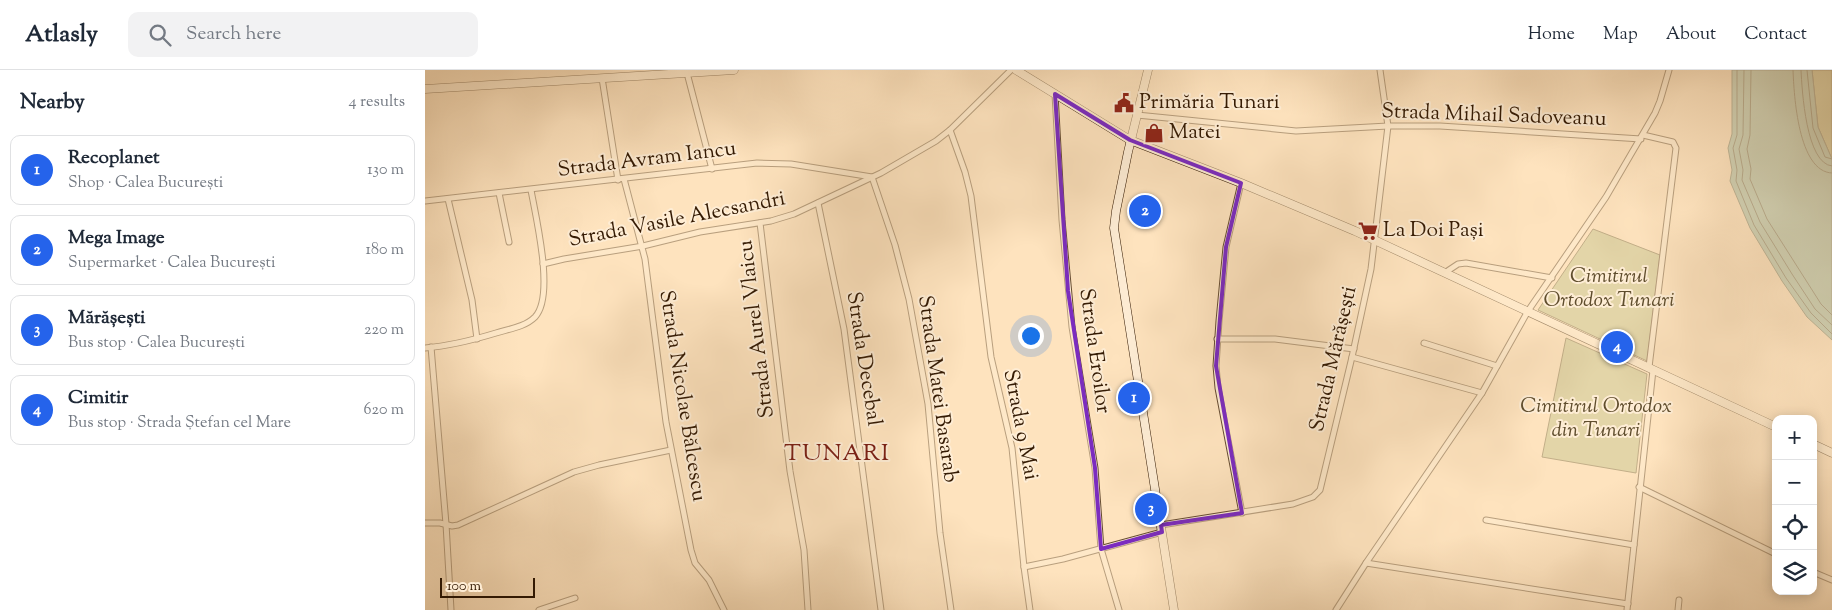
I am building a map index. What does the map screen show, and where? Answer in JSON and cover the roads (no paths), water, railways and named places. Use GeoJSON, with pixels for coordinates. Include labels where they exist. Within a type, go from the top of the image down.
{"type":"FeatureCollection","features":[{"type":"Feature","properties":{"kind":"main road"},"geometry":{"type":"LineString","coordinates":[[425,89],[734,70]]}},
{"type":"Feature","properties":{"kind":"main road"},"geometry":{"type":"LineString","coordinates":[[1016,70],[1130,140],[1241,183],[1374,240],[1772,425]]}},
{"type":"Feature","properties":{"kind":"main road"},"geometry":{"type":"LineString","coordinates":[[1148,70],[1130,140],[1115,211],[1115,228],[1174,610]]}},
{"type":"Feature","properties":{"kind":"main road"},"geometry":{"type":"LineString","coordinates":[[1817,446],[1832,453]]}},
{"type":"Feature","properties":{"kind":"street","name":"Strada Vasile Alecsandri"},"geometry":{"type":"LineString","coordinates":[[543,264],[573,257],[643,246],[700,232],[760,223],[794,214],[918,153],[950,130],[1011,70]]}},
{"type":"Feature","properties":{"kind":"street","name":"Strada Mărășești"},"geometry":{"type":"LineString","coordinates":[[1024,567],[1101,550],[1161,529],[1293,504],[1313,497],[1320,490],[1371,269],[1388,126],[1380,70]]}},
{"type":"Feature","properties":{"kind":"street"},"geometry":{"type":"LineString","coordinates":[[1336,610],[1482,393],[1528,311],[1606,197],[1642,137],[1660,101],[1669,70]]}},
{"type":"Feature","properties":{"kind":"street"},"geometry":{"type":"LineString","coordinates":[[687,73],[712,169]]}},
{"type":"Feature","properties":{"kind":"street","name":"Strada Nicolae Bălcescu"},"geometry":{"type":"LineString","coordinates":[[602,78],[621,180],[643,246],[666,422],[691,550],[695,563],[709,580],[724,610]]}},
{"type":"Feature","properties":{"kind":"street","name":"Strada Eroilor"},"geometry":{"type":"LineString","coordinates":[[1055,94],[1068,291],[1076,358],[1095,468],[1101,550],[1119,610]]}},
{"type":"Feature","properties":{"kind":"street","name":"Strada Mihail Sadoveanu"},"geometry":{"type":"LineString","coordinates":[[1137,115],[1296,131],[1388,126],[1457,127],[1642,137],[1673,142],[1676,148],[1651,369]]}},
{"type":"Feature","properties":{"kind":"street","name":"Strada 9 Mai"},"geometry":{"type":"LineString","coordinates":[[950,130],[971,196],[991,357],[1012,448],[1030,610]]}},
{"type":"Feature","properties":{"kind":"street","name":"Strada Avram Iancu"},"geometry":{"type":"LineString","coordinates":[[425,201],[757,163],[773,163],[872,177]]}},
{"type":"Feature","properties":{"kind":"street","name":"Strada Matei Basarab"},"geometry":{"type":"LineString","coordinates":[[872,177],[880,196],[903,274],[928,404],[940,533],[951,610]]}},
{"type":"Feature","properties":{"kind":"street"},"geometry":{"type":"LineString","coordinates":[[1241,183],[1226,247],[1217,339],[1218,388],[1242,513]]}},
{"type":"Feature","properties":{"kind":"street","name":"Strada Vasile Alecsandri"},"geometry":{"type":"LineString","coordinates":[[428,348],[477,339],[528,322],[536,316],[542,305],[544,294],[543,264],[531,190]]}},
{"type":"Feature","properties":{"kind":"street"},"geometry":{"type":"LineString","coordinates":[[499,194],[509,242]]}},
{"type":"Feature","properties":{"kind":"street"},"geometry":{"type":"LineString","coordinates":[[448,199],[472,303],[477,339]]}},
{"type":"Feature","properties":{"kind":"street","name":"Strada Decebal"},"geometry":{"type":"LineString","coordinates":[[818,203],[844,329],[881,610]]}},
{"type":"Feature","properties":{"kind":"street","name":"Strada Aurel Vlaicu"},"geometry":{"type":"LineString","coordinates":[[760,223],[790,471],[804,550],[808,610]]}},
{"type":"Feature","properties":{"kind":"street"},"geometry":{"type":"LineString","coordinates":[[1446,272],[1458,264],[1466,263],[1552,278]]}},
{"type":"Feature","properties":{"kind":"street"},"geometry":{"type":"LineString","coordinates":[[1217,339],[1275,339],[1354,349]]}},
{"type":"Feature","properties":{"kind":"street"},"geometry":{"type":"LineString","coordinates":[[1424,343],[1497,366]]}},
{"type":"Feature","properties":{"kind":"street"},"geometry":{"type":"LineString","coordinates":[[428,348],[446,524],[451,610]]}},
{"type":"Feature","properties":{"kind":"street"},"geometry":{"type":"LineString","coordinates":[[1352,357],[1482,393]]}},
{"type":"Feature","properties":{"kind":"street"},"geometry":{"type":"LineString","coordinates":[[1366,563],[1628,607],[1651,369]]}},
{"type":"Feature","properties":{"kind":"street"},"geometry":{"type":"LineString","coordinates":[[425,524],[458,525],[584,468],[671,450]]}},
{"type":"Feature","properties":{"kind":"street"},"geometry":{"type":"LineString","coordinates":[[1639,487],[1772,552]]}},
{"type":"Feature","properties":{"kind":"street"},"geometry":{"type":"LineString","coordinates":[[1487,520],[1634,545]]}},
{"type":"Feature","properties":{"kind":"street"},"geometry":{"type":"LineString","coordinates":[[1817,574],[1832,580]]}},
{"type":"Feature","properties":{"kind":"street"},"geometry":{"type":"LineString","coordinates":[[539,610],[575,598]]}},
{"type":"Feature","properties":{"kind":"street"},"geometry":{"type":"LineString","coordinates":[[1678,610],[1679,600]]}},
{"type":"Feature","properties":{"kind":"water"},"geometry":{"type":"Polygon","coordinates":[[[1732,70],[1812,70],[1818,127],[1832,159],[1832,340],[1807,317],[1782,281],[1750,228],[1730,181],[1732,170],[1728,148],[1732,134],[1732,70]]]}},
{"type":"Feature","properties":{"kind":"place","name":"Primăria Tunari"},"geometry":{"type":"Point","coordinates":[1124,103]}},
{"type":"Feature","properties":{"kind":"place","name":"Matei"},"geometry":{"type":"Point","coordinates":[1154,133]}},
{"type":"Feature","properties":{"kind":"place","name":"Mega Image"},"geometry":{"type":"Point","coordinates":[1145,211]}},
{"type":"Feature","properties":{"kind":"place","name":"La Doi Paşi"},"geometry":{"type":"Point","coordinates":[1368,231]}},
{"type":"Feature","properties":{"kind":"place","name":"Cimitir"},"geometry":{"type":"Point","coordinates":[1617,347]}},
{"type":"Feature","properties":{"kind":"place","name":"Recoplanet"},"geometry":{"type":"Point","coordinates":[1134,398]}},
{"type":"Feature","properties":{"kind":"place","name":"Mărășești"},"geometry":{"type":"Point","coordinates":[1151,509]}},
{"type":"Feature","properties":{"kind":"district","name":"TUNARI"},"geometry":{"type":"Point","coordinates":[837,454]}},
{"type":"Feature","properties":{"kind":"park label","name":"Cimitirul Ortodox Tunari"},"geometry":{"type":"Point","coordinates":[1609,289]}},
{"type":"Feature","properties":{"kind":"park label","name":"Cimitirul Ortodox din Tunari"},"geometry":{"type":"Point","coordinates":[1596,419]}}]}
